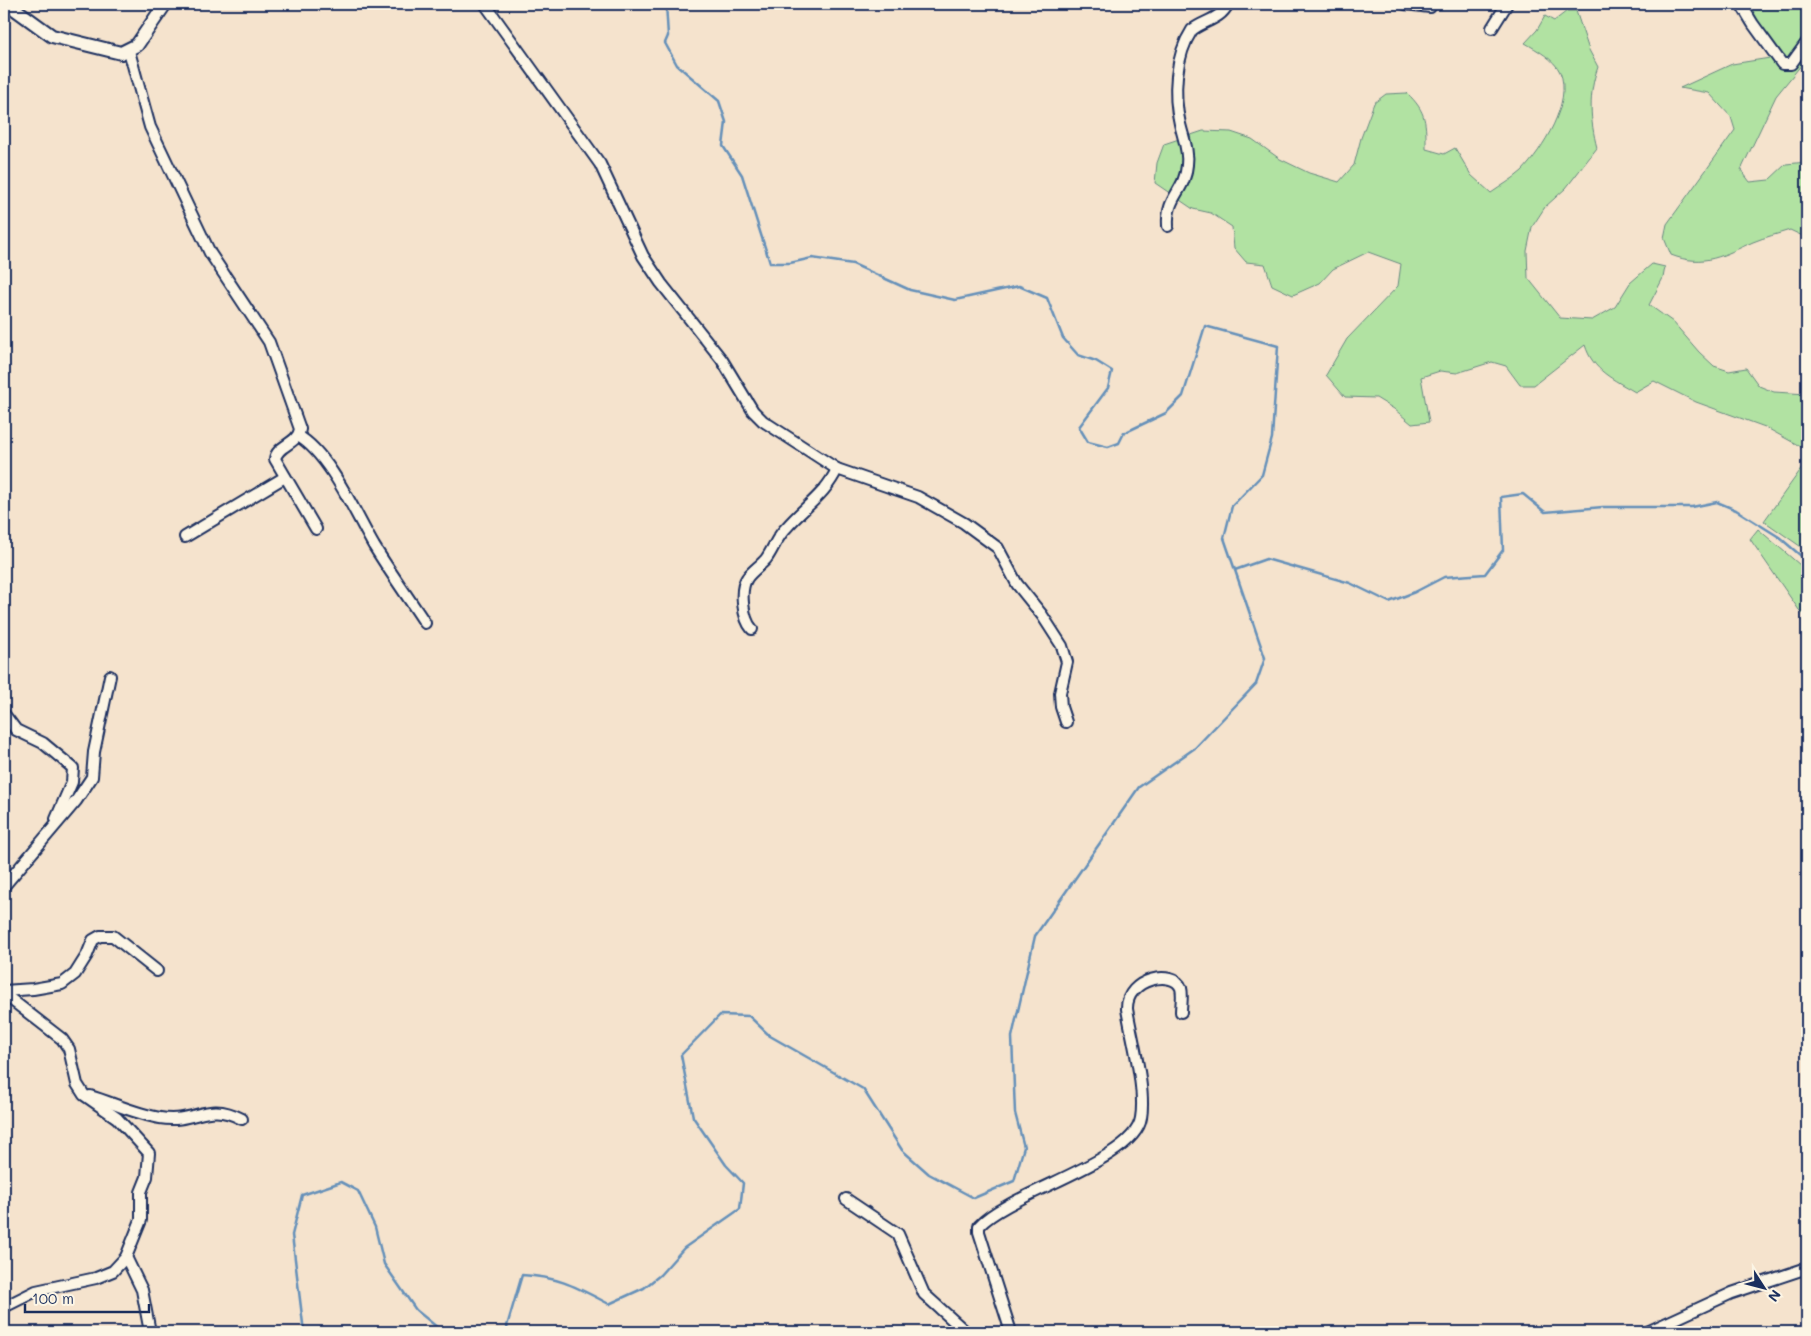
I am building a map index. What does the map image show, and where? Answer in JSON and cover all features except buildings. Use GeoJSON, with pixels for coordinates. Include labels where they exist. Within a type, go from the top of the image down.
{"type":"FeatureCollection","features":[{"type":"Feature","properties":{"kind":"street"},"geometry":{"type":"LineString","coordinates":[[8,4],[52,36],[121,53],[129,51],[137,45],[165,4]]}},
{"type":"Feature","properties":{"kind":"street"},"geometry":{"type":"LineString","coordinates":[[485,4],[600,164],[643,256],[661,283],[722,360],[753,410],[763,422],[837,469],[918,497],[964,523],[998,548],[1016,584],[1042,615],[1062,646],[1067,662],[1060,694],[1061,707],[1066,722]]}},
{"type":"Feature","properties":{"kind":"street"},"geometry":{"type":"LineString","coordinates":[[1168,226],[1169,206],[1184,182],[1188,154],[1176,100],[1175,84],[1179,66],[1192,30],[1222,14],[1228,4]]}},
{"type":"Feature","properties":{"kind":"street"},"geometry":{"type":"LineString","coordinates":[[1405,4],[1423,8],[1430,7],[1431,4]]}},
{"type":"Feature","properties":{"kind":"street"},"geometry":{"type":"LineString","coordinates":[[1492,28],[1507,4]]}},
{"type":"Feature","properties":{"kind":"street"},"geometry":{"type":"LineString","coordinates":[[1741,4],[1782,64],[1791,64],[1807,42]]}},
{"type":"Feature","properties":{"kind":"street"},"geometry":{"type":"LineString","coordinates":[[129,51],[150,127],[210,253],[269,342],[300,429],[298,436],[276,454],[275,459],[316,529]]}},
{"type":"Feature","properties":{"kind":"street"},"geometry":{"type":"LineString","coordinates":[[298,436],[313,447],[338,483],[375,547],[425,623]]}},
{"type":"Feature","properties":{"kind":"street"},"geometry":{"type":"LineString","coordinates":[[752,629],[747,623],[744,614],[746,580],[766,558],[777,538],[788,525],[826,488],[837,469]]}},
{"type":"Feature","properties":{"kind":"street"},"geometry":{"type":"LineString","coordinates":[[185,537],[284,476]]}},
{"type":"Feature","properties":{"kind":"street"},"geometry":{"type":"LineString","coordinates":[[4,886],[85,789],[92,777],[94,752],[110,676]]}},
{"type":"Feature","properties":{"kind":"street"},"geometry":{"type":"LineString","coordinates":[[4,714],[16,730],[43,743],[73,768],[74,776],[72,782],[54,824]]}},
{"type":"Feature","properties":{"kind":"street"},"geometry":{"type":"LineString","coordinates":[[4,992],[62,984],[75,974],[94,940],[100,936],[114,936],[157,971]]}},
{"type":"Feature","properties":{"kind":"street"},"geometry":{"type":"LineString","coordinates":[[1010,1332],[979,1232],[979,1226],[1022,1196],[1077,1173],[1101,1159],[1131,1136],[1140,1126],[1142,1099],[1127,1009],[1128,996],[1132,990],[1153,978],[1171,980],[1179,985],[1182,990],[1181,1012]]}},
{"type":"Feature","properties":{"kind":"street"},"geometry":{"type":"LineString","coordinates":[[4,992],[66,1044],[77,1084],[84,1094],[126,1127],[149,1153],[150,1158],[142,1192],[141,1220],[126,1257],[113,1271],[96,1278],[36,1291],[4,1307]]}},
{"type":"Feature","properties":{"kind":"street"},"geometry":{"type":"LineString","coordinates":[[84,1094],[159,1118],[191,1118],[215,1110],[228,1112],[242,1119]]}},
{"type":"Feature","properties":{"kind":"street"},"geometry":{"type":"LineString","coordinates":[[846,1198],[898,1234],[924,1294],[966,1332]]}},
{"type":"Feature","properties":{"kind":"street"},"geometry":{"type":"LineString","coordinates":[[126,1257],[142,1290],[150,1332]]}},
{"type":"Feature","properties":{"kind":"street"},"geometry":{"type":"LineString","coordinates":[[1647,1332],[1662,1329],[1732,1292],[1807,1268]]}},
{"type":"Feature","properties":{"kind":"green space"},"geometry":{"type":"Polygon","coordinates":[[[1745,4],[1807,4],[1807,58],[1776,96],[1741,170],[1750,182],[1769,180],[1786,164],[1807,162],[1807,238],[1790,230],[1758,240],[1714,258],[1704,260],[1683,259],[1671,255],[1664,238],[1667,224],[1735,130],[1731,117],[1709,93],[1680,88],[1732,64],[1770,58],[1776,50],[1745,4]]]}},
{"type":"Feature","properties":{"kind":"green space"},"geometry":{"type":"Polygon","coordinates":[[[1567,11],[1576,11],[1589,50],[1598,67],[1591,97],[1593,127],[1597,148],[1566,188],[1545,207],[1532,227],[1527,251],[1528,278],[1560,318],[1592,320],[1615,307],[1630,283],[1652,264],[1665,267],[1663,278],[1649,305],[1673,322],[1714,366],[1729,371],[1746,368],[1759,386],[1774,392],[1807,394],[1807,450],[1765,427],[1696,402],[1654,381],[1635,392],[1599,368],[1585,345],[1534,385],[1520,385],[1506,366],[1492,362],[1457,373],[1440,371],[1421,377],[1429,422],[1412,424],[1394,409],[1376,398],[1345,397],[1326,375],[1347,339],[1398,286],[1401,264],[1368,252],[1333,269],[1320,283],[1293,295],[1272,285],[1265,264],[1246,262],[1234,248],[1232,227],[1211,213],[1193,209],[1155,183],[1157,163],[1164,144],[1203,131],[1231,132],[1252,139],[1280,159],[1309,173],[1339,182],[1354,165],[1361,138],[1374,103],[1386,94],[1407,93],[1422,112],[1426,132],[1426,149],[1444,154],[1455,148],[1471,175],[1491,193],[1511,180],[1530,162],[1546,138],[1559,111],[1563,84],[1560,72],[1549,59],[1525,43],[1537,30],[1545,16],[1554,21],[1567,11]]]}},
{"type":"Feature","properties":{"kind":"green space"},"geometry":{"type":"Polygon","coordinates":[[[1807,461],[1807,551],[1764,521],[1807,461]]]}},
{"type":"Feature","properties":{"kind":"green space"},"geometry":{"type":"Polygon","coordinates":[[[1758,529],[1807,571],[1807,618],[1799,610],[1750,539],[1758,529]]]}},
{"type":"Feature","properties":{"kind":"waterway"},"geometry":{"type":"LineString","coordinates":[[508,1332],[507,1326],[522,1275],[558,1281],[609,1304],[644,1288],[660,1275],[684,1248],[740,1209],[743,1183],[726,1165],[693,1117],[681,1055],[720,1015],[749,1016],[770,1036],[863,1089],[902,1150],[929,1174],[974,1198],[1014,1181],[1024,1147],[1015,1113],[1012,1037],[1035,936],[1139,787],[1195,748],[1256,684],[1265,658],[1224,538],[1232,506],[1262,475],[1272,438],[1278,346],[1205,326],[1183,396],[1166,413],[1124,433],[1119,443],[1108,447],[1088,442],[1079,427],[1108,388],[1112,371],[1096,361],[1078,355],[1063,338],[1047,298],[1019,286],[955,300],[910,290],[853,264],[812,258],[790,263],[770,263],[742,175],[723,146],[726,122],[719,101],[677,65],[665,43],[668,36],[666,4]]}},
{"type":"Feature","properties":{"kind":"waterway"},"geometry":{"type":"LineString","coordinates":[[1235,570],[1266,559],[1350,583],[1389,602],[1415,592],[1444,577],[1485,574],[1503,550],[1501,497],[1523,494],[1545,512],[1603,507],[1692,507],[1717,502],[1736,510],[1779,537],[1807,561]]}},
{"type":"Feature","properties":{"kind":"waterway"},"geometry":{"type":"LineString","coordinates":[[304,1332],[292,1235],[302,1195],[341,1182],[358,1191],[375,1227],[384,1264],[416,1310],[443,1332]]}}]}
